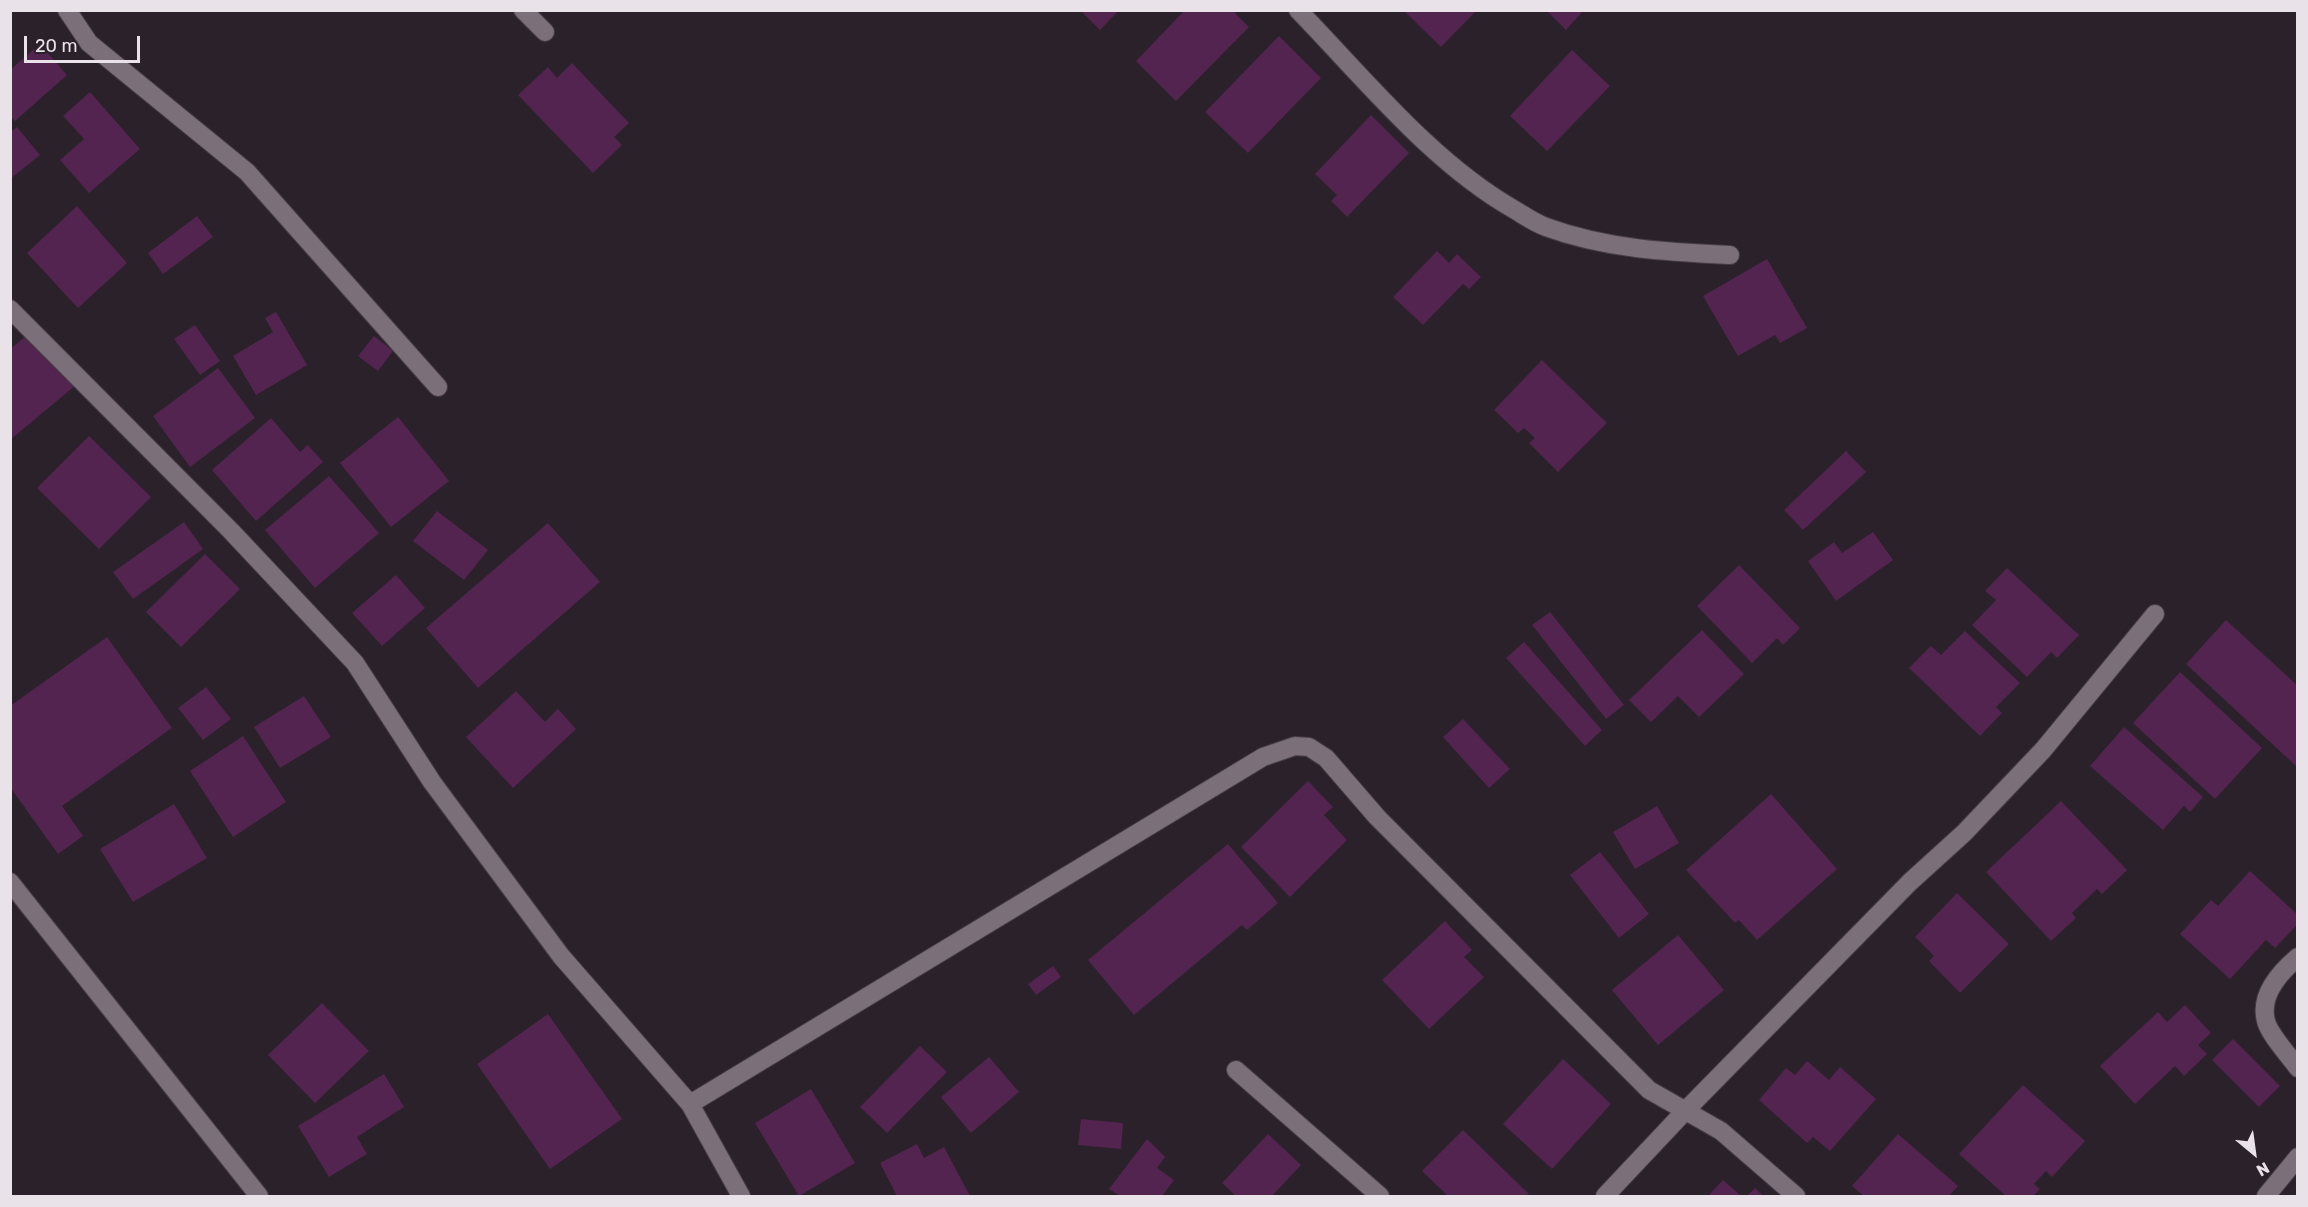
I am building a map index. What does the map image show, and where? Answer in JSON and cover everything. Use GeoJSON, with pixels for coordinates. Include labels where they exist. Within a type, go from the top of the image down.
{"type":"FeatureCollection","features":[{"type":"Feature","properties":{"kind":"street"},"geometry":{"type":"LineString","coordinates":[[67,10],[89,43],[247,172],[438,387]]}},
{"type":"Feature","properties":{"kind":"street"},"geometry":{"type":"LineString","coordinates":[[523,10],[545,32]]}},
{"type":"Feature","properties":{"kind":"street"},"geometry":{"type":"LineString","coordinates":[[1298,10],[1434,150],[1495,198],[1544,227],[1589,241],[1630,249],[1730,255]]}},
{"type":"Feature","properties":{"kind":"street"},"geometry":{"type":"LineString","coordinates":[[10,309],[231,531],[354,663],[432,782],[561,956],[690,1104],[741,1197]]}},
{"type":"Feature","properties":{"kind":"street"},"geometry":{"type":"LineString","coordinates":[[1605,1197],[1686,1110],[1910,882],[1964,833],[2043,750],[2155,614]]}},
{"type":"Feature","properties":{"kind":"street"},"geometry":{"type":"LineString","coordinates":[[690,1104],[1263,757],[1295,746],[1309,747],[1326,758],[1377,817],[1649,1090],[1721,1131],[1796,1197]]}},
{"type":"Feature","properties":{"kind":"street"},"geometry":{"type":"LineString","coordinates":[[10,882],[259,1197]]}},
{"type":"Feature","properties":{"kind":"street"},"geometry":{"type":"LineString","coordinates":[[2298,957],[2286,967],[2267,993],[2266,1022],[2298,1068]]}},
{"type":"Feature","properties":{"kind":"street"},"geometry":{"type":"LineString","coordinates":[[1236,1070],[1380,1197]]}},
{"type":"Feature","properties":{"kind":"street"},"geometry":{"type":"LineString","coordinates":[[2266,1197],[2298,1157]]}},
{"type":"Feature","properties":{"kind":"building"},"geometry":{"type":"Polygon","coordinates":[[[1080,10],[1119,10],[1100,30],[1080,10]]]}},
{"type":"Feature","properties":{"kind":"building"},"geometry":{"type":"Polygon","coordinates":[[[1185,10],[1232,10],[1249,27],[1176,101],[1136,61],[1185,10]]]}},
{"type":"Feature","properties":{"kind":"building"},"geometry":{"type":"Polygon","coordinates":[[[1403,10],[1477,10],[1441,47],[1403,10]]]}},
{"type":"Feature","properties":{"kind":"building"},"geometry":{"type":"Polygon","coordinates":[[[1546,10],[1584,10],[1566,30],[1546,10]]]}},
{"type":"Feature","properties":{"kind":"building"},"geometry":{"type":"Polygon","coordinates":[[[1279,36],[1321,78],[1248,153],[1205,112],[1279,36]]]}},
{"type":"Feature","properties":{"kind":"building"},"geometry":{"type":"Polygon","coordinates":[[[40,44],[67,75],[15,121],[10,116],[10,70],[40,44]]]}},
{"type":"Feature","properties":{"kind":"building"},"geometry":{"type":"Polygon","coordinates":[[[1572,50],[1610,86],[1547,151],[1510,116],[1572,50]]]}},
{"type":"Feature","properties":{"kind":"building"},"geometry":{"type":"Polygon","coordinates":[[[572,63],[629,123],[614,137],[622,145],[593,173],[518,95],[548,67],[557,78],[572,63]]]}},
{"type":"Feature","properties":{"kind":"building"},"geometry":{"type":"Polygon","coordinates":[[[90,92],[140,149],[89,193],[60,160],[84,139],[63,116],[90,92]]]}},
{"type":"Feature","properties":{"kind":"building"},"geometry":{"type":"Polygon","coordinates":[[[1371,115],[1409,153],[1347,217],[1331,201],[1337,195],[1315,174],[1371,115]]]}},
{"type":"Feature","properties":{"kind":"building"},"geometry":{"type":"Polygon","coordinates":[[[17,127],[40,155],[10,179],[10,132],[17,127]]]}},
{"type":"Feature","properties":{"kind":"building"},"geometry":{"type":"Polygon","coordinates":[[[77,206],[127,263],[78,308],[27,253],[77,206]]]}},
{"type":"Feature","properties":{"kind":"building"},"geometry":{"type":"Polygon","coordinates":[[[197,216],[213,237],[163,274],[148,253],[197,216]]]}},
{"type":"Feature","properties":{"kind":"building"},"geometry":{"type":"Polygon","coordinates":[[[1437,251],[1449,263],[1457,254],[1481,277],[1469,289],[1463,284],[1423,325],[1393,297],[1437,251]]]}},
{"type":"Feature","properties":{"kind":"building"},"geometry":{"type":"Polygon","coordinates":[[[1767,259],[1807,328],[1780,343],[1775,335],[1738,356],[1703,296],[1767,259]]]}},
{"type":"Feature","properties":{"kind":"building"},"geometry":{"type":"Polygon","coordinates":[[[276,312],[307,365],[256,395],[233,356],[273,332],[265,318],[276,312]]]}},
{"type":"Feature","properties":{"kind":"building"},"geometry":{"type":"Polygon","coordinates":[[[195,325],[220,361],[200,375],[174,339],[195,325]]]}},
{"type":"Feature","properties":{"kind":"building"},"geometry":{"type":"Polygon","coordinates":[[[30,333],[76,385],[10,440],[10,349],[30,333]]]}},
{"type":"Feature","properties":{"kind":"building"},"geometry":{"type":"Polygon","coordinates":[[[374,336],[393,351],[378,371],[358,356],[374,336]]]}},
{"type":"Feature","properties":{"kind":"building"},"geometry":{"type":"Polygon","coordinates":[[[1542,360],[1607,423],[1558,472],[1529,443],[1535,438],[1524,428],[1518,433],[1494,410],[1542,360]]]}},
{"type":"Feature","properties":{"kind":"building"},"geometry":{"type":"Polygon","coordinates":[[[218,368],[255,418],[190,467],[153,416],[218,368]]]}},
{"type":"Feature","properties":{"kind":"building"},"geometry":{"type":"Polygon","coordinates":[[[398,417],[449,481],[391,527],[340,463],[398,417]]]}},
{"type":"Feature","properties":{"kind":"building"},"geometry":{"type":"Polygon","coordinates":[[[271,418],[300,452],[308,445],[323,462],[256,521],[212,470],[271,418]]]}},
{"type":"Feature","properties":{"kind":"building"},"geometry":{"type":"Polygon","coordinates":[[[89,436],[151,497],[99,549],[37,488],[89,436]]]}},
{"type":"Feature","properties":{"kind":"building"},"geometry":{"type":"Polygon","coordinates":[[[1846,451],[1866,472],[1803,530],[1784,510],[1846,451]]]}},
{"type":"Feature","properties":{"kind":"building"},"geometry":{"type":"Polygon","coordinates":[[[329,476],[379,533],[315,588],[265,530],[329,476]]]}},
{"type":"Feature","properties":{"kind":"building"},"geometry":{"type":"Polygon","coordinates":[[[437,511],[488,550],[464,580],[413,541],[437,511]]]}},
{"type":"Feature","properties":{"kind":"building"},"geometry":{"type":"Polygon","coordinates":[[[184,522],[203,549],[133,599],[113,572],[184,522]]]}},
{"type":"Feature","properties":{"kind":"building"},"geometry":{"type":"Polygon","coordinates":[[[548,523],[600,582],[478,688],[426,628],[548,523]]]}},
{"type":"Feature","properties":{"kind":"building"},"geometry":{"type":"Polygon","coordinates":[[[1873,532],[1893,560],[1836,601],[1808,561],[1834,542],[1842,553],[1873,532]]]}},
{"type":"Feature","properties":{"kind":"building"},"geometry":{"type":"Polygon","coordinates":[[[205,554],[240,589],[181,647],[146,612],[205,554]]]}},
{"type":"Feature","properties":{"kind":"building"},"geometry":{"type":"Polygon","coordinates":[[[1739,565],[1800,628],[1783,645],[1777,638],[1752,663],[1697,606],[1739,565]]]}},
{"type":"Feature","properties":{"kind":"building"},"geometry":{"type":"Polygon","coordinates":[[[2007,568],[2079,635],[2057,658],[2051,652],[2027,677],[1972,625],[1996,600],[1985,591],[2007,568]]]}},
{"type":"Feature","properties":{"kind":"building"},"geometry":{"type":"Polygon","coordinates":[[[396,575],[425,608],[382,646],[352,613],[396,575]]]}},
{"type":"Feature","properties":{"kind":"building"},"geometry":{"type":"Polygon","coordinates":[[[1550,612],[1624,705],[1606,719],[1532,625],[1550,612]]]}},
{"type":"Feature","properties":{"kind":"building"},"geometry":{"type":"Polygon","coordinates":[[[2226,620],[2298,686],[2296,766],[2186,664],[2226,620]]]}},
{"type":"Feature","properties":{"kind":"building"},"geometry":{"type":"Polygon","coordinates":[[[1702,630],[1744,674],[1699,717],[1678,696],[1651,722],[1629,700],[1702,630]]]}},
{"type":"Feature","properties":{"kind":"building"},"geometry":{"type":"Polygon","coordinates":[[[1965,631],[2020,683],[1996,707],[2002,713],[1980,736],[1909,668],[1931,646],[1941,655],[1965,631]]]}},
{"type":"Feature","properties":{"kind":"building"},"geometry":{"type":"Polygon","coordinates":[[[107,637],[172,728],[62,806],[83,836],[58,854],[10,787],[10,706],[107,637]]]}},
{"type":"Feature","properties":{"kind":"building"},"geometry":{"type":"Polygon","coordinates":[[[1524,642],[1602,730],[1585,746],[1506,658],[1524,642]]]}},
{"type":"Feature","properties":{"kind":"building"},"geometry":{"type":"Polygon","coordinates":[[[2180,672],[2262,748],[2215,799],[2133,723],[2180,672]]]}},
{"type":"Feature","properties":{"kind":"building"},"geometry":{"type":"Polygon","coordinates":[[[206,687],[231,719],[203,740],[178,708],[206,687]]]}},
{"type":"Feature","properties":{"kind":"building"},"geometry":{"type":"Polygon","coordinates":[[[516,691],[545,722],[558,709],[576,729],[513,788],[466,737],[516,691]]]}},
{"type":"Feature","properties":{"kind":"building"},"geometry":{"type":"Polygon","coordinates":[[[304,696],[331,737],[280,768],[254,727],[304,696]]]}},
{"type":"Feature","properties":{"kind":"building"},"geometry":{"type":"Polygon","coordinates":[[[1463,719],[1510,769],[1489,788],[1443,737],[1463,719]]]}},
{"type":"Feature","properties":{"kind":"building"},"geometry":{"type":"Polygon","coordinates":[[[2124,727],[2203,797],[2190,812],[2184,806],[2163,830],[2090,766],[2124,727]]]}},
{"type":"Feature","properties":{"kind":"building"},"geometry":{"type":"Polygon","coordinates":[[[243,736],[286,802],[233,837],[190,771],[243,736]]]}},
{"type":"Feature","properties":{"kind":"building"},"geometry":{"type":"Polygon","coordinates":[[[1308,781],[1333,807],[1324,815],[1347,840],[1290,897],[1241,847],[1308,781]]]}},
{"type":"Feature","properties":{"kind":"building"},"geometry":{"type":"Polygon","coordinates":[[[1771,794],[1837,869],[1757,940],[1739,920],[1735,923],[1686,870],[1771,794]]]}},
{"type":"Feature","properties":{"kind":"building"},"geometry":{"type":"Polygon","coordinates":[[[2061,801],[2127,870],[2102,894],[2097,889],[2072,913],[2076,918],[2051,941],[1986,872],[2061,801]]]}},
{"type":"Feature","properties":{"kind":"building"},"geometry":{"type":"Polygon","coordinates":[[[174,804],[207,858],[133,902],[100,849],[174,804]]]}},
{"type":"Feature","properties":{"kind":"building"},"geometry":{"type":"Polygon","coordinates":[[[1657,806],[1679,843],[1635,869],[1613,832],[1657,806]]]}},
{"type":"Feature","properties":{"kind":"building"},"geometry":{"type":"Polygon","coordinates":[[[1228,844],[1278,903],[1247,930],[1242,925],[1134,1015],[1088,960],[1228,844]]]}},
{"type":"Feature","properties":{"kind":"building"},"geometry":{"type":"Polygon","coordinates":[[[1600,852],[1649,914],[1619,938],[1570,875],[1600,852]]]}},
{"type":"Feature","properties":{"kind":"building"},"geometry":{"type":"Polygon","coordinates":[[[2250,871],[2298,915],[2298,924],[2275,948],[2266,940],[2230,979],[2180,934],[2211,900],[2218,906],[2250,871]]]}},
{"type":"Feature","properties":{"kind":"building"},"geometry":{"type":"Polygon","coordinates":[[[1957,893],[2009,944],[1960,993],[1929,961],[1934,956],[1915,937],[1957,893]]]}},
{"type":"Feature","properties":{"kind":"building"},"geometry":{"type":"Polygon","coordinates":[[[1445,921],[1472,950],[1464,957],[1484,977],[1429,1029],[1382,980],[1445,921]]]}},
{"type":"Feature","properties":{"kind":"building"},"geometry":{"type":"Polygon","coordinates":[[[1678,935],[1724,990],[1658,1045],[1612,990],[1678,935]]]}},
{"type":"Feature","properties":{"kind":"building"},"geometry":{"type":"Polygon","coordinates":[[[1053,966],[1061,977],[1036,995],[1028,984],[1053,966]]]}},
{"type":"Feature","properties":{"kind":"building"},"geometry":{"type":"Polygon","coordinates":[[[322,1003],[369,1051],[315,1103],[268,1055],[322,1003]]]}},
{"type":"Feature","properties":{"kind":"building"},"geometry":{"type":"Polygon","coordinates":[[[2185,1005],[2211,1033],[2198,1045],[2207,1054],[2184,1076],[2175,1066],[2135,1104],[2100,1066],[2158,1012],[2167,1022],[2185,1005]]]}},
{"type":"Feature","properties":{"kind":"building"},"geometry":{"type":"Polygon","coordinates":[[[548,1014],[622,1119],[550,1169],[477,1064],[548,1014]]]}},
{"type":"Feature","properties":{"kind":"building"},"geometry":{"type":"Polygon","coordinates":[[[2233,1039],[2280,1086],[2259,1107],[2212,1060],[2233,1039]]]}},
{"type":"Feature","properties":{"kind":"building"},"geometry":{"type":"Polygon","coordinates":[[[920,1046],[947,1072],[887,1133],[860,1107],[920,1046]]]}},
{"type":"Feature","properties":{"kind":"building"},"geometry":{"type":"Polygon","coordinates":[[[989,1057],[1019,1092],[971,1133],[941,1097],[989,1057]]]}},
{"type":"Feature","properties":{"kind":"building"},"geometry":{"type":"Polygon","coordinates":[[[1563,1059],[1611,1104],[1552,1169],[1503,1124],[1563,1059]]]}},
{"type":"Feature","properties":{"kind":"building"},"geometry":{"type":"Polygon","coordinates":[[[1807,1061],[1829,1080],[1840,1067],[1876,1099],[1830,1151],[1813,1137],[1807,1143],[1759,1100],[1786,1068],[1795,1075],[1807,1061]]]}},
{"type":"Feature","properties":{"kind":"building"},"geometry":{"type":"Polygon","coordinates":[[[384,1074],[404,1107],[357,1137],[367,1154],[329,1177],[298,1126],[384,1074]]]}},
{"type":"Feature","properties":{"kind":"building"},"geometry":{"type":"Polygon","coordinates":[[[2023,1085],[2085,1141],[2052,1177],[2046,1171],[2034,1184],[2040,1189],[2033,1196],[2006,1196],[1959,1154],[2023,1085]]]}},
{"type":"Feature","properties":{"kind":"building"},"geometry":{"type":"Polygon","coordinates":[[[811,1089],[855,1163],[799,1196],[755,1123],[811,1089]]]}},
{"type":"Feature","properties":{"kind":"building"},"geometry":{"type":"Polygon","coordinates":[[[1081,1119],[1123,1123],[1121,1149],[1078,1145],[1081,1119]]]}},
{"type":"Feature","properties":{"kind":"building"},"geometry":{"type":"Polygon","coordinates":[[[1463,1130],[1529,1194],[1526,1196],[1448,1196],[1422,1171],[1463,1130]]]}},
{"type":"Feature","properties":{"kind":"building"},"geometry":{"type":"Polygon","coordinates":[[[1268,1134],[1301,1165],[1272,1196],[1236,1196],[1222,1183],[1268,1134]]]}},
{"type":"Feature","properties":{"kind":"building"},"geometry":{"type":"Polygon","coordinates":[[[1898,1134],[1958,1186],[1949,1196],[1864,1196],[1852,1186],[1898,1134]]]}},
{"type":"Feature","properties":{"kind":"building"},"geometry":{"type":"Polygon","coordinates":[[[1147,1139],[1165,1157],[1157,1168],[1174,1180],[1162,1196],[1120,1196],[1109,1189],[1147,1139]]]}},
{"type":"Feature","properties":{"kind":"building"},"geometry":{"type":"Polygon","coordinates":[[[917,1144],[924,1158],[944,1147],[970,1196],[897,1196],[880,1163],[917,1144]]]}},
{"type":"Feature","properties":{"kind":"building"},"geometry":{"type":"Polygon","coordinates":[[[1723,1180],[1741,1196],[1708,1196],[1723,1180]]]}},
{"type":"Feature","properties":{"kind":"building"},"geometry":{"type":"Polygon","coordinates":[[[1755,1188],[1763,1196],[1747,1196],[1755,1188]]]}}]}
